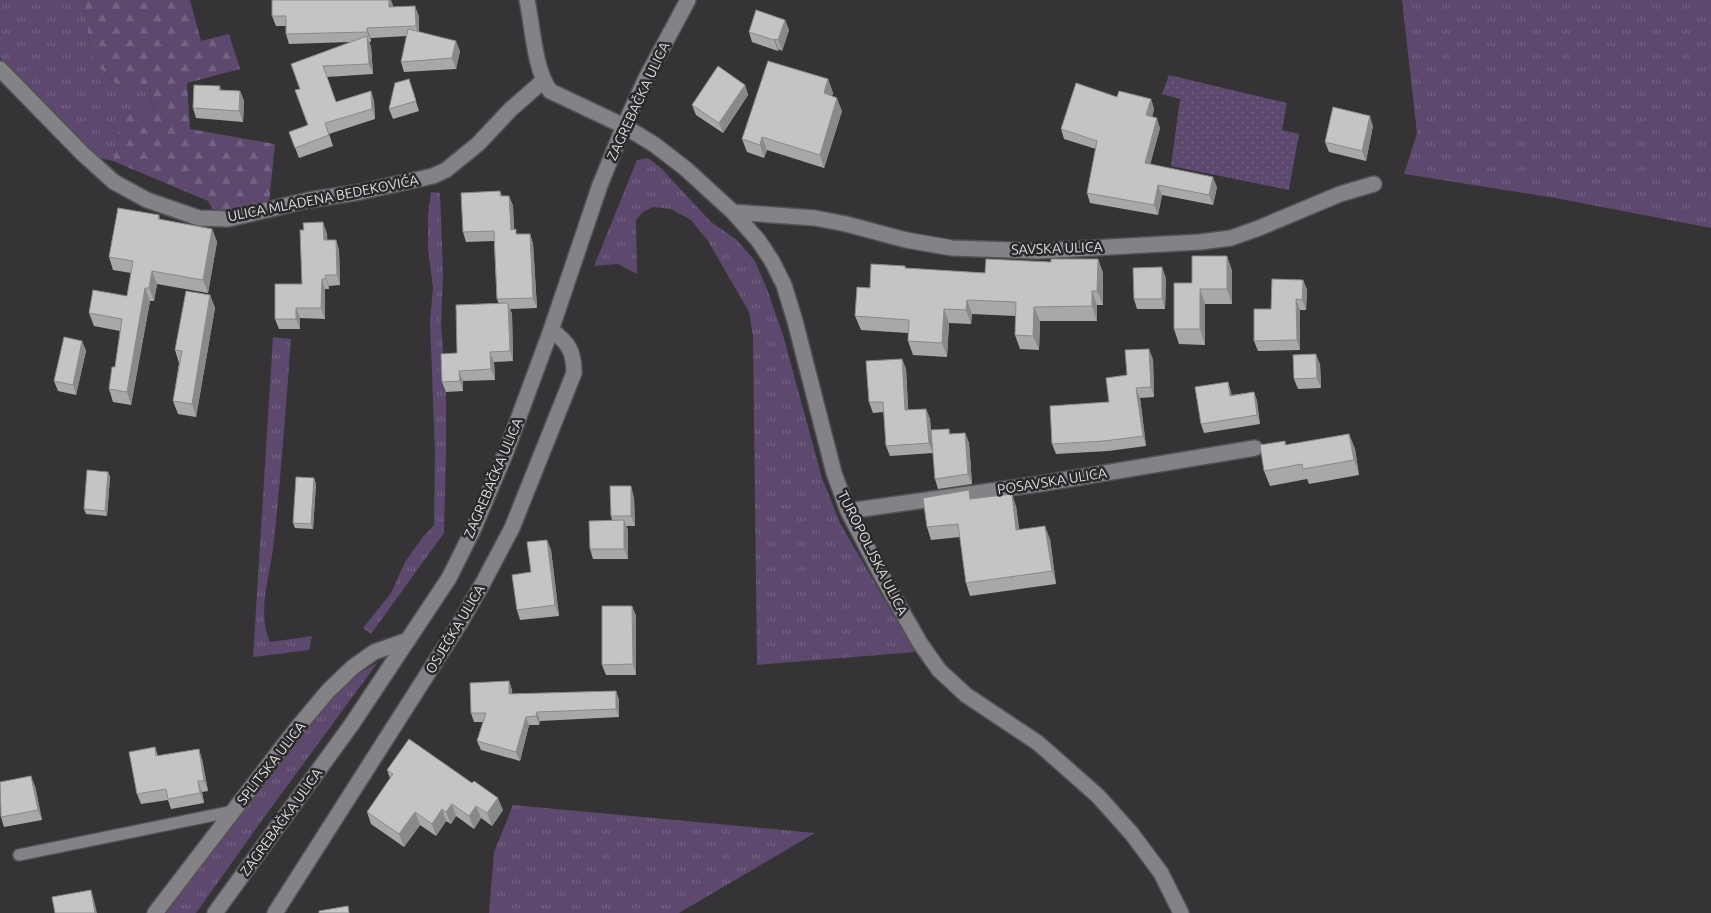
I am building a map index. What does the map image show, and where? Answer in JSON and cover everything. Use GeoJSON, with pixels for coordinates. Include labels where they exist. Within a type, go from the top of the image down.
{"type":"FeatureCollection","features":[{"type":"Feature","properties":{"kind":"street"},"geometry":{"type":"LineString","coordinates":[[527,0],[539,68],[543,81],[550,91],[624,126]]}},
{"type":"Feature","properties":{"kind":"street","name":"ZAGREBAČKA ULICA"},"geometry":{"type":"LineString","coordinates":[[216,913],[352,724],[449,578],[473,530],[506,452],[551,330],[600,186],[624,126],[646,78],[688,0]]}},
{"type":"Feature","properties":{"kind":"street","name":"ULICA MLADENA BEDEKOVIĆA"},"geometry":{"type":"LineString","coordinates":[[0,69],[82,153],[114,182],[147,200],[199,218],[228,219],[309,200],[360,192],[433,176],[446,170],[478,144],[511,109],[543,81]]}},
{"type":"Feature","properties":{"kind":"street","name":"TUROPOLJSKA ULICA"},"geometry":{"type":"LineString","coordinates":[[624,126],[655,145],[686,168],[733,212],[758,240],[772,261],[784,284],[834,473],[848,511],[883,578],[920,642],[939,670],[966,695],[1038,743],[1098,796],[1132,834],[1161,873],[1181,913]]}},
{"type":"Feature","properties":{"kind":"street","name":"SAVSKA ULICA"},"geometry":{"type":"LineString","coordinates":[[733,212],[814,218],[846,224],[906,240],[952,248],[1038,251],[1200,242],[1231,238],[1340,194],[1374,184]]}},
{"type":"Feature","properties":{"kind":"street","name":"OSJEČKA ULICA"},"geometry":{"type":"LineString","coordinates":[[275,913],[460,623],[512,528],[574,373],[571,350],[563,338],[551,330]]}},
{"type":"Feature","properties":{"kind":"street","name":"POSAVSKA ULICA"},"geometry":{"type":"LineString","coordinates":[[848,511],[1039,484],[1255,448]]}},
{"type":"Feature","properties":{"kind":"street","name":"SPLITSKA ULICA"},"geometry":{"type":"LineString","coordinates":[[155,913],[297,728],[328,691],[353,667],[374,652],[408,640]]}},
{"type":"Feature","properties":{"kind":"lane"},"geometry":{"type":"LineString","coordinates":[[19,855],[234,811]]}},
{"type":"Feature","properties":{"kind":"green space"},"geometry":{"type":"Polygon","coordinates":[[[0,0],[84,0],[91,60],[117,84],[148,84],[154,113],[118,134],[113,161],[95,157],[0,58],[0,0]]]}},
{"type":"Feature","properties":{"kind":"green space"},"geometry":{"type":"Polygon","coordinates":[[[84,0],[190,0],[201,41],[229,34],[240,69],[187,83],[190,129],[275,144],[269,203],[248,208],[214,212],[208,201],[113,161],[118,134],[130,113],[154,112],[148,84],[117,84],[91,60],[84,0]]]}},
{"type":"Feature","properties":{"kind":"green space"},"geometry":{"type":"Polygon","coordinates":[[[1402,0],[1711,0],[1711,228],[1550,197],[1404,174],[1417,133],[1402,0]]]}},
{"type":"Feature","properties":{"kind":"green space"},"geometry":{"type":"Polygon","coordinates":[[[1169,75],[1287,103],[1282,130],[1299,134],[1289,190],[1171,166],[1180,99],[1162,94],[1169,75]]]}},
{"type":"Feature","properties":{"kind":"green space"},"geometry":{"type":"Polygon","coordinates":[[[648,158],[661,168],[711,222],[737,240],[755,261],[783,335],[822,478],[840,523],[915,652],[757,665],[753,336],[749,312],[708,241],[691,220],[671,209],[653,207],[643,212],[636,220],[637,274],[618,264],[594,266],[637,160],[648,158]]]}},
{"type":"Feature","properties":{"kind":"green space"},"geometry":{"type":"Polygon","coordinates":[[[431,192],[440,193],[443,274],[441,323],[446,392],[444,533],[371,634],[363,628],[391,593],[405,562],[434,525],[435,453],[430,321],[433,288],[428,249],[428,215],[431,192]]]}},
{"type":"Feature","properties":{"kind":"green space"},"geometry":{"type":"Polygon","coordinates":[[[273,337],[291,339],[277,516],[264,605],[264,618],[270,642],[312,636],[309,650],[253,657],[273,337]]]}},
{"type":"Feature","properties":{"kind":"green space"},"geometry":{"type":"Polygon","coordinates":[[[378,662],[196,913],[166,913],[285,754],[334,696],[352,678],[378,662]]]}},
{"type":"Feature","properties":{"kind":"green space"},"geometry":{"type":"Polygon","coordinates":[[[513,805],[815,833],[679,913],[489,913],[494,852],[513,805]]]}},
{"type":"Feature","properties":{"kind":"building"},"geometry":{"type":"Polygon","coordinates":[[[272,0],[389,0],[389,7],[415,6],[416,26],[367,28],[367,32],[286,34],[286,16],[272,16],[272,0]]]}},
{"type":"Feature","properties":{"kind":"building"},"geometry":{"type":"Polygon","coordinates":[[[756,10],[785,20],[778,40],[749,32],[756,10]]]}},
{"type":"Feature","properties":{"kind":"building"},"geometry":{"type":"Polygon","coordinates":[[[408,29],[456,41],[452,58],[401,62],[408,29]]]}},
{"type":"Feature","properties":{"kind":"building"},"geometry":{"type":"Polygon","coordinates":[[[367,36],[369,64],[323,66],[336,102],[371,91],[372,109],[325,123],[329,135],[295,148],[289,132],[308,125],[295,90],[300,89],[291,64],[367,36]]]}},
{"type":"Feature","properties":{"kind":"building"},"geometry":{"type":"Polygon","coordinates":[[[768,61],[828,79],[824,93],[837,98],[820,155],[762,137],[760,145],[742,139],[768,61]]]}},
{"type":"Feature","properties":{"kind":"building"},"geometry":{"type":"Polygon","coordinates":[[[718,66],[745,85],[719,123],[692,105],[718,66]]]}},
{"type":"Feature","properties":{"kind":"building"},"geometry":{"type":"Polygon","coordinates":[[[409,79],[416,101],[389,109],[395,83],[409,79]]]}},
{"type":"Feature","properties":{"kind":"building"},"geometry":{"type":"Polygon","coordinates":[[[1076,83],[1117,97],[1119,91],[1151,99],[1146,115],[1157,118],[1145,163],[1213,177],[1209,195],[1158,185],[1154,205],[1087,193],[1097,141],[1061,129],[1076,83]]]}},
{"type":"Feature","properties":{"kind":"building"},"geometry":{"type":"Polygon","coordinates":[[[194,85],[220,86],[219,90],[240,91],[239,111],[193,108],[194,85]]]}},
{"type":"Feature","properties":{"kind":"building"},"geometry":{"type":"Polygon","coordinates":[[[1333,107],[1370,116],[1362,151],[1325,142],[1333,107]]]}},
{"type":"Feature","properties":{"kind":"building"},"geometry":{"type":"Polygon","coordinates":[[[500,191],[500,196],[509,196],[511,230],[516,229],[516,234],[530,234],[533,298],[497,299],[494,231],[463,232],[461,193],[500,191]]]}},
{"type":"Feature","properties":{"kind":"building"},"geometry":{"type":"Polygon","coordinates":[[[118,208],[159,215],[158,219],[212,229],[203,280],[152,271],[149,288],[145,288],[127,392],[109,389],[112,367],[115,367],[122,319],[89,313],[93,290],[127,296],[133,261],[109,257],[118,208]]]}},
{"type":"Feature","properties":{"kind":"building"},"geometry":{"type":"Polygon","coordinates":[[[323,222],[324,240],[336,240],[337,275],[325,275],[326,279],[322,279],[321,308],[296,308],[296,319],[275,319],[275,284],[302,284],[300,230],[304,230],[303,223],[323,222]]]}},
{"type":"Feature","properties":{"kind":"building"},"geometry":{"type":"Polygon","coordinates":[[[1192,256],[1227,256],[1227,289],[1200,289],[1200,329],[1174,329],[1174,283],[1192,283],[1192,256]]]}},
{"type":"Feature","properties":{"kind":"building"},"geometry":{"type":"Polygon","coordinates":[[[986,259],[1051,262],[1051,259],[1098,259],[1097,291],[1092,291],[1092,306],[1034,307],[1033,336],[1015,335],[1016,302],[967,300],[966,310],[944,309],[942,343],[908,341],[909,320],[855,316],[857,287],[870,288],[871,264],[985,273],[986,259]]]}},
{"type":"Feature","properties":{"kind":"building"},"geometry":{"type":"Polygon","coordinates":[[[1162,267],[1162,299],[1134,299],[1133,268],[1162,267]]]}},
{"type":"Feature","properties":{"kind":"building"},"geometry":{"type":"Polygon","coordinates":[[[1272,279],[1303,280],[1302,300],[1296,299],[1297,340],[1254,341],[1254,309],[1271,309],[1272,279]]]}},
{"type":"Feature","properties":{"kind":"building"},"geometry":{"type":"Polygon","coordinates":[[[186,291],[210,295],[192,404],[173,401],[182,351],[175,350],[186,291]]]}},
{"type":"Feature","properties":{"kind":"building"},"geometry":{"type":"Polygon","coordinates":[[[508,303],[510,351],[490,352],[491,369],[459,371],[460,381],[442,382],[441,354],[457,353],[456,305],[508,303]]]}},
{"type":"Feature","properties":{"kind":"building"},"geometry":{"type":"Polygon","coordinates":[[[64,337],[82,341],[73,385],[54,381],[64,337]]]}},
{"type":"Feature","properties":{"kind":"building"},"geometry":{"type":"Polygon","coordinates":[[[1149,349],[1151,387],[1136,388],[1143,436],[1104,441],[1052,444],[1050,406],[1109,402],[1106,378],[1127,375],[1125,350],[1149,349]]]}},
{"type":"Feature","properties":{"kind":"building"},"geometry":{"type":"Polygon","coordinates":[[[1316,354],[1317,378],[1294,379],[1293,355],[1316,354]]]}},
{"type":"Feature","properties":{"kind":"building"},"geometry":{"type":"Polygon","coordinates":[[[902,359],[905,410],[926,409],[929,443],[886,446],[883,402],[869,402],[866,361],[902,359]]]}},
{"type":"Feature","properties":{"kind":"building"},"geometry":{"type":"Polygon","coordinates":[[[1228,382],[1230,396],[1254,392],[1257,415],[1201,424],[1195,387],[1228,382]]]}},
{"type":"Feature","properties":{"kind":"building"},"geometry":{"type":"Polygon","coordinates":[[[949,429],[949,434],[965,433],[968,474],[935,479],[931,430],[949,429]]]}},
{"type":"Feature","properties":{"kind":"building"},"geometry":{"type":"Polygon","coordinates":[[[1349,434],[1354,460],[1303,469],[1302,464],[1264,471],[1260,445],[1285,441],[1285,445],[1349,434]]]}},
{"type":"Feature","properties":{"kind":"building"},"geometry":{"type":"Polygon","coordinates":[[[87,470],[108,472],[105,511],[84,509],[87,470]]]}},
{"type":"Feature","properties":{"kind":"building"},"geometry":{"type":"Polygon","coordinates":[[[296,477],[314,478],[311,524],[293,523],[296,477]]]}},
{"type":"Feature","properties":{"kind":"building"},"geometry":{"type":"Polygon","coordinates":[[[610,486],[631,486],[631,516],[611,516],[610,486]]]}},
{"type":"Feature","properties":{"kind":"building"},"geometry":{"type":"Polygon","coordinates":[[[969,490],[970,499],[1012,494],[1016,530],[1045,526],[1052,571],[966,583],[958,524],[927,527],[923,498],[969,490]]]}},
{"type":"Feature","properties":{"kind":"building"},"geometry":{"type":"Polygon","coordinates":[[[624,520],[624,549],[590,549],[589,521],[624,520]]]}},
{"type":"Feature","properties":{"kind":"building"},"geometry":{"type":"Polygon","coordinates":[[[547,540],[555,605],[517,610],[512,575],[531,572],[527,542],[547,540]]]}},
{"type":"Feature","properties":{"kind":"building"},"geometry":{"type":"Polygon","coordinates":[[[602,606],[632,606],[633,664],[602,665],[602,606]]]}},
{"type":"Feature","properties":{"kind":"building"},"geometry":{"type":"Polygon","coordinates":[[[509,681],[509,694],[616,691],[616,709],[537,712],[536,716],[526,717],[516,752],[477,741],[486,713],[471,713],[470,683],[509,681]]]}},
{"type":"Feature","properties":{"kind":"building"},"geometry":{"type":"Polygon","coordinates":[[[409,739],[472,783],[474,781],[498,798],[487,813],[476,806],[469,816],[452,804],[446,812],[442,809],[432,824],[415,812],[399,834],[367,812],[393,774],[387,770],[409,739]]]}},
{"type":"Feature","properties":{"kind":"building"},"geometry":{"type":"Polygon","coordinates":[[[155,747],[156,756],[199,749],[204,781],[198,781],[200,793],[168,799],[166,789],[137,794],[129,752],[155,747]]]}},
{"type":"Feature","properties":{"kind":"building"},"geometry":{"type":"Polygon","coordinates":[[[31,776],[38,810],[1,817],[0,782],[31,776]]]}},
{"type":"Feature","properties":{"kind":"building"},"geometry":{"type":"Polygon","coordinates":[[[91,890],[95,913],[55,913],[52,897],[91,890]]]}},
{"type":"Feature","properties":{"kind":"building"},"geometry":{"type":"Polygon","coordinates":[[[348,906],[349,913],[319,913],[319,911],[348,906]]]}}]}
